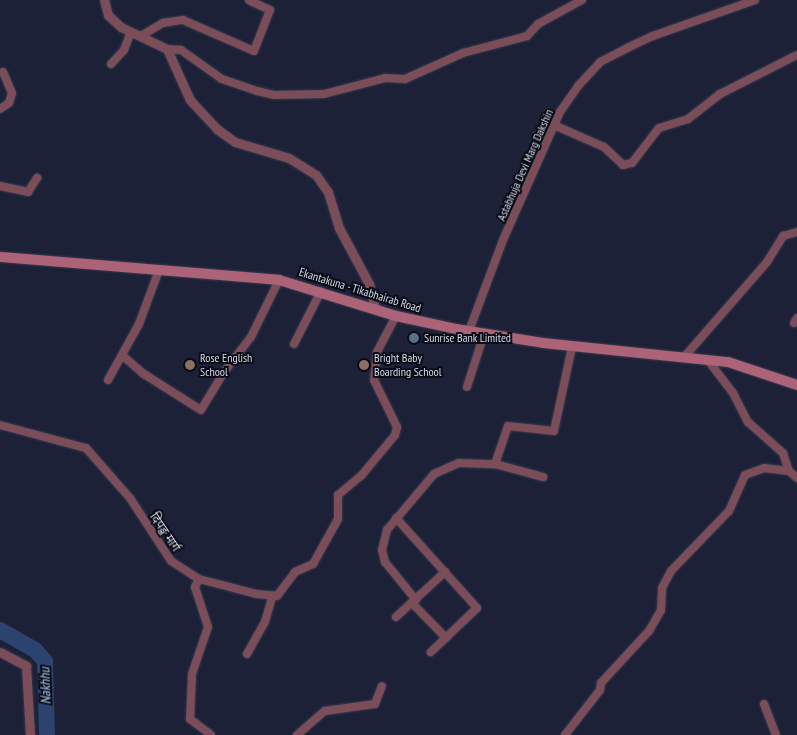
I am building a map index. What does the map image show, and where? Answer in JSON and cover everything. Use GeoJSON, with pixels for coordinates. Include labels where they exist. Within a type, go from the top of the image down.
{"type":"FeatureCollection","features":[{"type":"Feature","properties":{"kind":"main road","name":"Ekantakuna - Tikabhairab Road"},"geometry":{"type":"LineString","coordinates":[[0,257],[279,280],[321,291],[396,316],[469,331],[572,346],[706,359],[770,374],[797,385]]}},
{"type":"Feature","properties":{"kind":"street"},"geometry":{"type":"LineString","coordinates":[[104,0],[108,15],[131,32],[167,49],[181,50],[222,79],[274,95],[324,94],[385,78],[405,79],[463,53],[527,36],[538,24],[582,0]]}},
{"type":"Feature","properties":{"kind":"street"},"geometry":{"type":"LineString","coordinates":[[141,36],[162,23],[183,20],[254,50],[270,10],[249,0]]}},
{"type":"Feature","properties":{"kind":"street","name":"Astabhuja Devi Marg Dakshin"},"geometry":{"type":"LineString","coordinates":[[469,331],[503,240],[556,126],[560,112],[600,62],[653,36],[755,0]]}},
{"type":"Feature","properties":{"kind":"street"},"geometry":{"type":"LineString","coordinates":[[112,64],[124,50],[131,32]]}},
{"type":"Feature","properties":{"kind":"street"},"geometry":{"type":"LineString","coordinates":[[167,49],[190,100],[217,129],[235,142],[289,158],[316,175],[328,192],[339,228],[369,284],[375,308]]}},
{"type":"Feature","properties":{"kind":"street"},"geometry":{"type":"LineString","coordinates":[[556,126],[604,147],[623,165],[632,163],[659,128],[688,119],[720,94],[797,55]]}},
{"type":"Feature","properties":{"kind":"street"},"geometry":{"type":"LineString","coordinates":[[0,109],[9,103],[12,93],[3,72]]}},
{"type":"Feature","properties":{"kind":"street"},"geometry":{"type":"LineString","coordinates":[[0,186],[28,192],[37,178]]}},
{"type":"Feature","properties":{"kind":"street"},"geometry":{"type":"LineString","coordinates":[[685,356],[767,262],[783,236],[797,232]]}},
{"type":"Feature","properties":{"kind":"street"},"geometry":{"type":"LineString","coordinates":[[108,380],[149,301],[159,270]]}},
{"type":"Feature","properties":{"kind":"street"},"geometry":{"type":"LineString","coordinates":[[122,356],[144,374],[201,410],[224,372],[251,337],[279,280]]}},
{"type":"Feature","properties":{"kind":"street"},"geometry":{"type":"LineString","coordinates":[[294,344],[321,291]]}},
{"type":"Feature","properties":{"kind":"street"},"geometry":{"type":"LineString","coordinates":[[247,654],[264,622],[272,597],[277,596],[295,572],[313,564],[338,518],[338,495],[361,476],[395,435],[397,427],[374,380],[377,352],[396,316]]}},
{"type":"Feature","properties":{"kind":"street"},"geometry":{"type":"LineString","coordinates":[[467,388],[484,334]]}},
{"type":"Feature","properties":{"kind":"street"},"geometry":{"type":"LineString","coordinates":[[495,464],[508,426],[554,431],[572,346]]}},
{"type":"Feature","properties":{"kind":"street"},"geometry":{"type":"LineString","coordinates":[[706,359],[720,380],[733,393],[748,422],[783,453],[788,471]]}},
{"type":"Feature","properties":{"kind":"street","name":"दिपङ्ख मार्ग"},"geometry":{"type":"LineString","coordinates":[[0,425],[86,448],[130,498],[171,561],[199,579],[272,597]]}},
{"type":"Feature","properties":{"kind":"street"},"geometry":{"type":"LineString","coordinates":[[446,638],[414,601],[385,562],[382,550],[386,530],[434,474],[459,462],[495,464],[543,477]]}},
{"type":"Feature","properties":{"kind":"street"},"geometry":{"type":"LineString","coordinates":[[565,735],[600,690],[601,683],[649,631],[661,610],[662,588],[671,571],[729,511],[746,475],[764,468],[788,471],[797,478]]}},
{"type":"Feature","properties":{"kind":"street"},"geometry":{"type":"LineString","coordinates":[[396,518],[477,608],[431,652]]}},
{"type":"Feature","properties":{"kind":"street"},"geometry":{"type":"LineString","coordinates":[[396,617],[445,572]]}},
{"type":"Feature","properties":{"kind":"street"},"geometry":{"type":"LineString","coordinates":[[199,579],[195,587],[208,627],[192,674],[190,720],[211,735]]}},
{"type":"Feature","properties":{"kind":"street"},"geometry":{"type":"LineString","coordinates":[[0,652],[26,666],[30,735]]}},
{"type":"Feature","properties":{"kind":"street"},"geometry":{"type":"LineString","coordinates":[[297,735],[325,711],[375,704],[382,686]]}},
{"type":"Feature","properties":{"kind":"street"},"geometry":{"type":"LineString","coordinates":[[764,704],[776,735]]}},
{"type":"Feature","properties":{"kind":"waterway","name":"Nakhhu"},"geometry":{"type":"LineString","coordinates":[[0,630],[35,650],[45,661],[47,735]]}},
{"type":"Feature","properties":{"kind":"place","name":"Sunrise Bank Limited"},"geometry":{"type":"Point","coordinates":[414,338]}},
{"type":"Feature","properties":{"kind":"place","name":"Rose English School"},"geometry":{"type":"Point","coordinates":[190,365]}},
{"type":"Feature","properties":{"kind":"place","name":"Bright Baby Boarding School"},"geometry":{"type":"Point","coordinates":[364,365]}}]}
